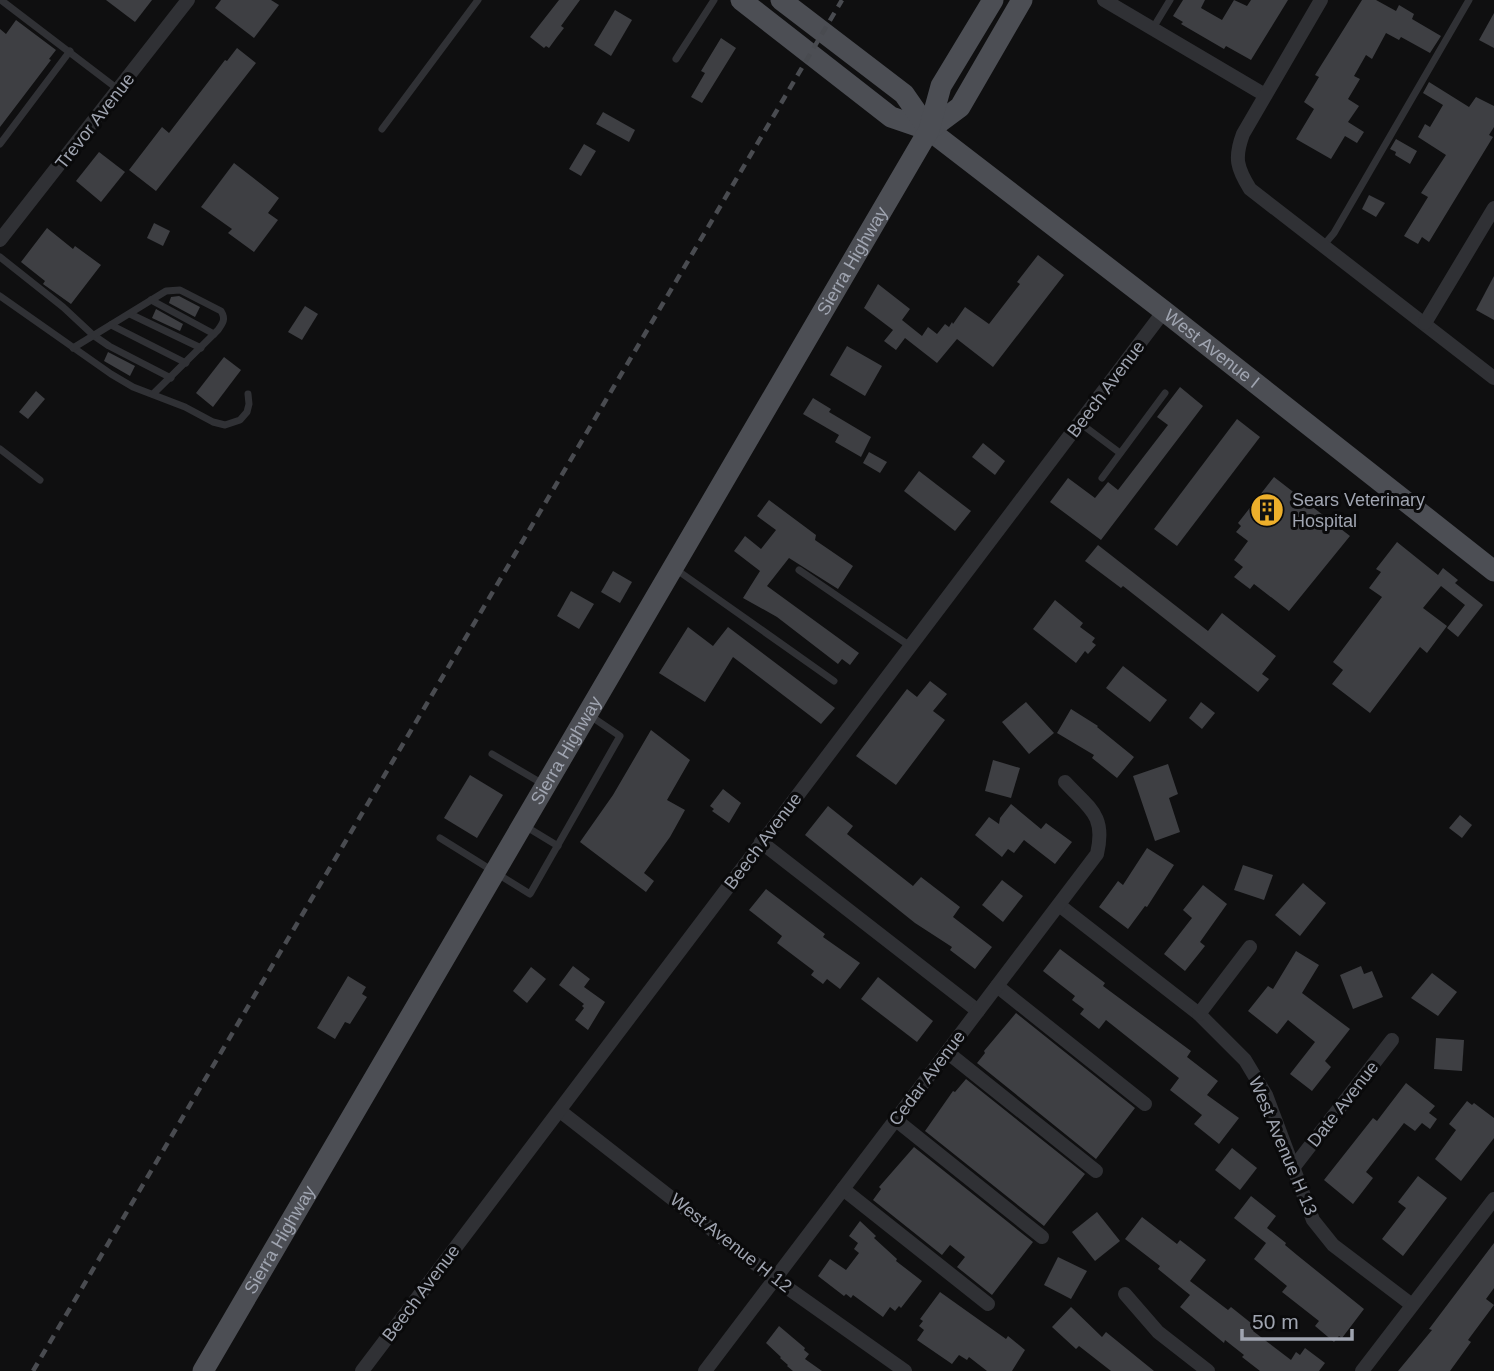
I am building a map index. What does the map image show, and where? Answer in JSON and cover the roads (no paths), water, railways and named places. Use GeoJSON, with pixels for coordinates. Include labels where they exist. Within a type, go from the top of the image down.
{"type":"FeatureCollection","features":[{"type":"Feature","properties":{"kind":"main road","name":"West Avenue I"},"geometry":{"type":"LineString","coordinates":[[741,0],[891,117],[929,130]]}},
{"type":"Feature","properties":{"kind":"main road","name":"West Avenue I"},"geometry":{"type":"LineString","coordinates":[[781,0],[904,94],[929,130],[1494,571]]}},
{"type":"Feature","properties":{"kind":"main road","name":"Sierra Highway"},"geometry":{"type":"LineString","coordinates":[[203,1371],[929,130],[941,86],[993,0]]}},
{"type":"Feature","properties":{"kind":"main road","name":"Sierra Highway"},"geometry":{"type":"LineString","coordinates":[[929,130],[960,107],[1022,0]]}},
{"type":"Feature","properties":{"kind":"street","name":"Trevor Avenue"},"geometry":{"type":"LineString","coordinates":[[2,234],[188,0]]}},
{"type":"Feature","properties":{"kind":"street"},"geometry":{"type":"LineString","coordinates":[[1104,0],[1265,95]]}},
{"type":"Feature","properties":{"kind":"street"},"geometry":{"type":"LineString","coordinates":[[1321,0],[1265,95],[1236,152],[1240,172],[1250,189],[1494,378]]}},
{"type":"Feature","properties":{"kind":"street"},"geometry":{"type":"LineString","coordinates":[[1425,323],[1494,208]]}},
{"type":"Feature","properties":{"kind":"street","name":"Beech Avenue"},"geometry":{"type":"LineString","coordinates":[[362,1371],[1164,311]]}},
{"type":"Feature","properties":{"kind":"street","name":"Cedar Avenue"},"geometry":{"type":"LineString","coordinates":[[705,1371],[1097,854],[1102,834],[1097,816],[1065,782]]}},
{"type":"Feature","properties":{"kind":"street"},"geometry":{"type":"LineString","coordinates":[[761,842],[978,1011]]}},
{"type":"Feature","properties":{"kind":"street","name":"West Avenue H 13"},"geometry":{"type":"LineString","coordinates":[[1059,905],[1199,1014],[1245,1060],[1266,1095],[1312,1220],[1333,1245],[1412,1305]]}},
{"type":"Feature","properties":{"kind":"street"},"geometry":{"type":"LineString","coordinates":[[1199,1014],[1250,947]]}},
{"type":"Feature","properties":{"kind":"street"},"geometry":{"type":"LineString","coordinates":[[997,986],[1145,1104]]}},
{"type":"Feature","properties":{"kind":"street","name":"Date Avenue"},"geometry":{"type":"LineString","coordinates":[[1293,1168],[1392,1040]]}},
{"type":"Feature","properties":{"kind":"street"},"geometry":{"type":"LineString","coordinates":[[947,1052],[1096,1171]]}},
{"type":"Feature","properties":{"kind":"street","name":"West Avenue H 12"},"geometry":{"type":"LineString","coordinates":[[560,1111],[775,1279],[905,1371]]}},
{"type":"Feature","properties":{"kind":"street"},"geometry":{"type":"LineString","coordinates":[[896,1120],[1042,1237]]}},
{"type":"Feature","properties":{"kind":"street"},"geometry":{"type":"LineString","coordinates":[[844,1188],[988,1304]]}},
{"type":"Feature","properties":{"kind":"street"},"geometry":{"type":"LineString","coordinates":[[1362,1371],[1494,1199]]}},
{"type":"Feature","properties":{"kind":"street"},"geometry":{"type":"LineString","coordinates":[[1125,1294],[1158,1332],[1208,1371]]}},
{"type":"Feature","properties":{"kind":"lane"},"geometry":{"type":"LineString","coordinates":[[1,0],[119,90]]}},
{"type":"Feature","properties":{"kind":"lane"},"geometry":{"type":"LineString","coordinates":[[382,129],[478,0]]}},
{"type":"Feature","properties":{"kind":"lane"},"geometry":{"type":"LineString","coordinates":[[676,59],[714,0]]}},
{"type":"Feature","properties":{"kind":"lane"},"geometry":{"type":"LineString","coordinates":[[1153,29],[1170,0]]}},
{"type":"Feature","properties":{"kind":"lane"},"geometry":{"type":"LineString","coordinates":[[1323,247],[1334,233],[1469,0]]}},
{"type":"Feature","properties":{"kind":"lane"},"geometry":{"type":"LineString","coordinates":[[0,144],[70,51]]}},
{"type":"Feature","properties":{"kind":"lane"},"geometry":{"type":"LineString","coordinates":[[0,257],[63,307],[93,335],[171,378]]}},
{"type":"Feature","properties":{"kind":"lane"},"geometry":{"type":"LineString","coordinates":[[73,348],[166,291],[174,289],[221,311],[223,322],[214,334],[153,394]]}},
{"type":"Feature","properties":{"kind":"lane"},"geometry":{"type":"LineString","coordinates":[[0,296],[133,387],[185,407],[213,422],[225,425],[240,420],[250,404],[248,394]]}},
{"type":"Feature","properties":{"kind":"lane"},"geometry":{"type":"LineString","coordinates":[[150,300],[214,334]]}},
{"type":"Feature","properties":{"kind":"lane"},"geometry":{"type":"LineString","coordinates":[[130,314],[201,348]]}},
{"type":"Feature","properties":{"kind":"lane"},"geometry":{"type":"LineString","coordinates":[[111,325],[186,363]]}},
{"type":"Feature","properties":{"kind":"lane"},"geometry":{"type":"LineString","coordinates":[[1102,478],[1166,393]]}},
{"type":"Feature","properties":{"kind":"lane"},"geometry":{"type":"LineString","coordinates":[[1080,424],[1120,453]]}},
{"type":"Feature","properties":{"kind":"lane"},"geometry":{"type":"LineString","coordinates":[[0,449],[40,480]]}},
{"type":"Feature","properties":{"kind":"lane"},"geometry":{"type":"LineString","coordinates":[[674,568],[834,681]]}},
{"type":"Feature","properties":{"kind":"lane"},"geometry":{"type":"LineString","coordinates":[[799,570],[911,646]]}},
{"type":"Feature","properties":{"kind":"lane"},"geometry":{"type":"LineString","coordinates":[[440,838],[530,894],[620,736],[588,714]]}},
{"type":"Feature","properties":{"kind":"lane"},"geometry":{"type":"LineString","coordinates":[[492,754],[547,786]]}},
{"type":"Feature","properties":{"kind":"lane"},"geometry":{"type":"LineString","coordinates":[[524,825],[558,846]]}},
{"type":"Feature","properties":{"kind":"railway"},"geometry":{"type":"LineString","coordinates":[[33,1371],[842,0]]}},
{"type":"Feature","properties":{"kind":"place","name":"Sears Veterinary Hospital"},"geometry":{"type":"Point","coordinates":[1267,510]}}]}
